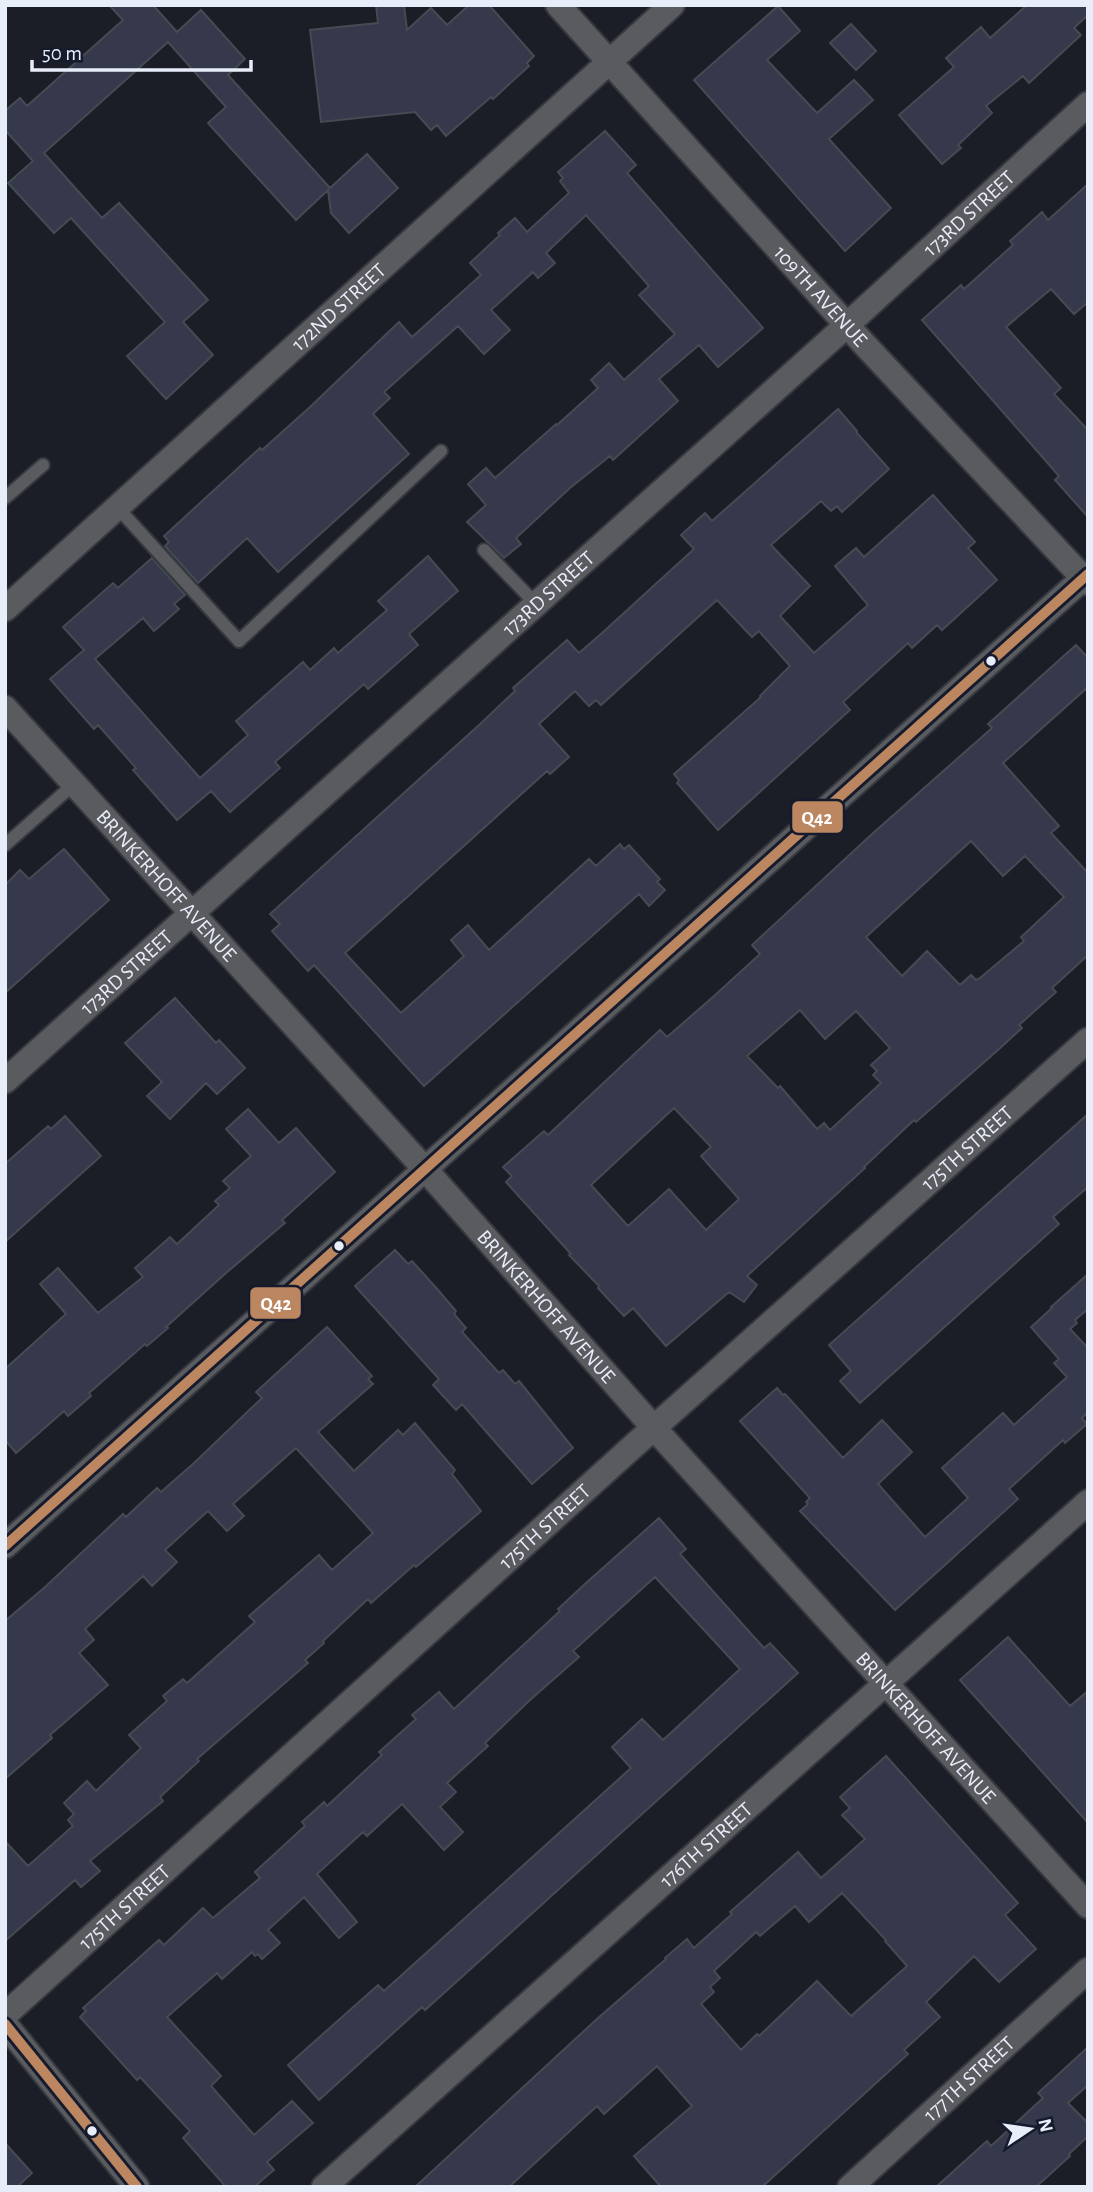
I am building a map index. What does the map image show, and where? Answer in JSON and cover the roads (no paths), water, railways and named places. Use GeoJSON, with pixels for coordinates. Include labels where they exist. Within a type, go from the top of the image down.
{"type":"FeatureCollection","features":[{"type":"Feature","properties":{"kind":"street","name":"109TH AVENUE"},"geometry":{"type":"LineString","coordinates":[[558,5],[847,325],[1086,578]]}},
{"type":"Feature","properties":{"kind":"street","name":"172ND STREET"},"geometry":{"type":"LineString","coordinates":[[5,610],[672,5]]}},
{"type":"Feature","properties":{"kind":"street","name":"173RD STREET"},"geometry":{"type":"LineString","coordinates":[[5,1081],[847,325],[1088,104]]}},
{"type":"Feature","properties":{"kind":"street"},"geometry":{"type":"LineString","coordinates":[[5,1546],[1086,578]]}},
{"type":"Feature","properties":{"kind":"street","name":"BRINKERHOFF AVENUE"},"geometry":{"type":"LineString","coordinates":[[5,708],[424,1168],[654,1428],[1088,1906]]}},
{"type":"Feature","properties":{"kind":"street","name":"175TH STREET"},"geometry":{"type":"LineString","coordinates":[[5,2015],[1088,1040]]}},
{"type":"Feature","properties":{"kind":"street","name":"176TH STREET"},"geometry":{"type":"LineString","coordinates":[[324,2187],[1088,1502]]}},
{"type":"Feature","properties":{"kind":"street","name":"177TH STREET"},"geometry":{"type":"LineString","coordinates":[[850,2187],[1088,1970]]}},
{"type":"Feature","properties":{"kind":"street"},"geometry":{"type":"LineString","coordinates":[[5,2024],[136,2187]]}},
{"type":"Feature","properties":{"kind":"lane"},"geometry":{"type":"LineString","coordinates":[[117,506],[239,641],[441,451]]}},
{"type":"Feature","properties":{"kind":"lane"},"geometry":{"type":"LineString","coordinates":[[5,498],[43,465]]}},
{"type":"Feature","properties":{"kind":"lane"},"geometry":{"type":"LineString","coordinates":[[484,550],[536,604]]}},
{"type":"Feature","properties":{"kind":"lane"},"geometry":{"type":"LineString","coordinates":[[5,845],[74,783]]}}]}
